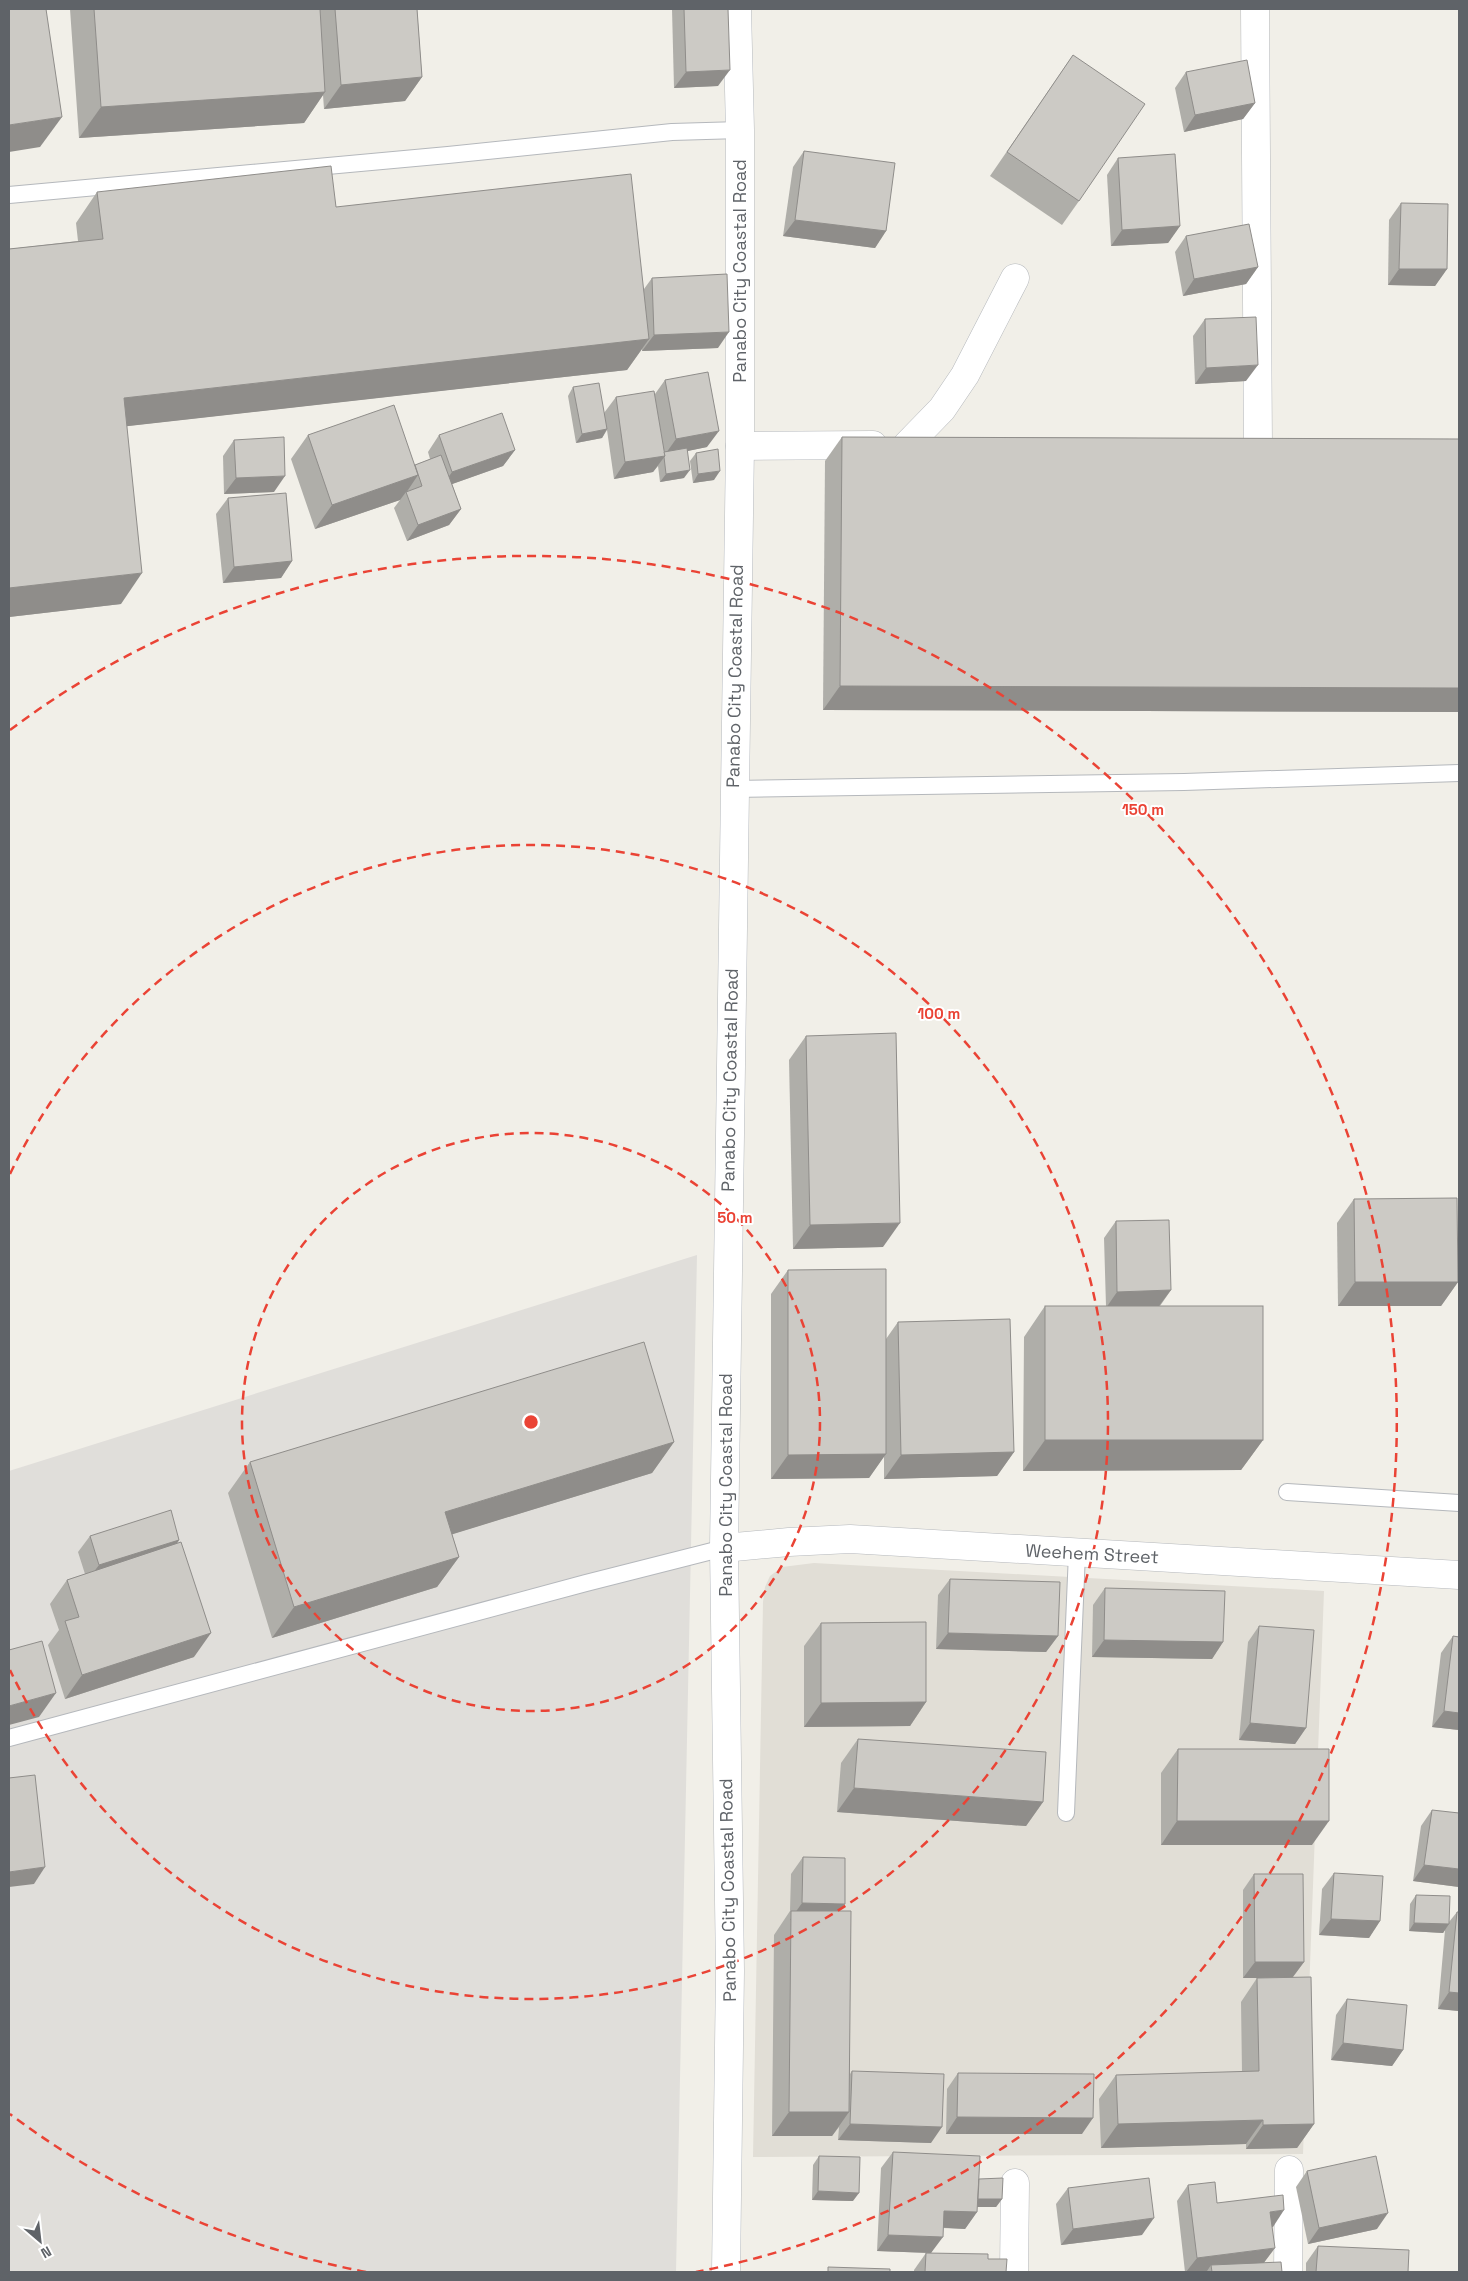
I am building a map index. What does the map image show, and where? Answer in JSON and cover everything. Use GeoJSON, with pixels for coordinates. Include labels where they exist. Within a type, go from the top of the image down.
{"type":"FeatureCollection","features":[{"type":"Feature","properties":{"kind":"main road","name":"Panabo City Coastal Road"},"geometry":{"type":"LineString","coordinates":[[726,2272],[730,1971],[724,1548],[733,788],[740,446],[740,130],[737,9]]}},
{"type":"Feature","properties":{"kind":"main road"},"geometry":{"type":"LineString","coordinates":[[1255,9],[1258,446]]}},
{"type":"Feature","properties":{"kind":"main road"},"geometry":{"type":"LineString","coordinates":[[907,445],[942,409],[965,375],[1016,278]]}},
{"type":"Feature","properties":{"kind":"main road"},"geometry":{"type":"LineString","coordinates":[[740,446],[946,445]]}},
{"type":"Feature","properties":{"kind":"main road"},"geometry":{"type":"LineString","coordinates":[[1229,446],[1287,446]]}},
{"type":"Feature","properties":{"kind":"main road","name":"Weehem Street"},"geometry":{"type":"LineString","coordinates":[[724,1548],[850,1539],[1459,1575]]}},
{"type":"Feature","properties":{"kind":"main road"},"geometry":{"type":"LineString","coordinates":[[1288,2272],[1289,2170]]}},
{"type":"Feature","properties":{"kind":"main road"},"geometry":{"type":"LineString","coordinates":[[1014,2272],[1015,2183]]}},
{"type":"Feature","properties":{"kind":"lane"},"geometry":{"type":"LineString","coordinates":[[9,194],[448,156],[672,132],[740,130]]}},
{"type":"Feature","properties":{"kind":"lane"},"geometry":{"type":"LineString","coordinates":[[733,788],[1174,782],[1459,773]]}},
{"type":"Feature","properties":{"kind":"lane"},"geometry":{"type":"LineString","coordinates":[[1287,1492],[1459,1503]]}},
{"type":"Feature","properties":{"kind":"lane"},"geometry":{"type":"LineString","coordinates":[[9,1738],[528,1598],[724,1548]]}},
{"type":"Feature","properties":{"kind":"lane"},"geometry":{"type":"LineString","coordinates":[[1066,1813],[1077,1553]]}},
{"type":"Feature","properties":{"kind":"shaded area"},"geometry":{"type":"Polygon","coordinates":[[[697,1255],[676,2272],[9,2272],[9,1471],[697,1255]]]}},
{"type":"Feature","properties":{"kind":"shaded area"},"geometry":{"type":"Polygon","coordinates":[[[814,1563],[1324,1591],[1303,2154],[753,2157],[763,1602],[765,1587],[770,1576],[782,1567],[814,1563]]]}},
{"type":"Feature","properties":{"kind":"building"},"geometry":{"type":"Polygon","coordinates":[[[9,9],[46,9],[62,117],[9,125],[9,9]]]}},
{"type":"Feature","properties":{"kind":"building"},"geometry":{"type":"Polygon","coordinates":[[[94,9],[320,9],[325,92],[101,107],[94,9]]]}},
{"type":"Feature","properties":{"kind":"building"},"geometry":{"type":"Polygon","coordinates":[[[335,9],[417,9],[422,77],[341,85],[335,9]]]}},
{"type":"Feature","properties":{"kind":"building"},"geometry":{"type":"Polygon","coordinates":[[[684,9],[728,9],[730,70],[686,72],[684,9]]]}},
{"type":"Feature","properties":{"kind":"building"},"geometry":{"type":"Polygon","coordinates":[[[1073,55],[1145,104],[1079,201],[1007,152],[1073,55]]]}},
{"type":"Feature","properties":{"kind":"building"},"geometry":{"type":"Polygon","coordinates":[[[1247,60],[1255,103],[1195,115],[1186,72],[1247,60]]]}},
{"type":"Feature","properties":{"kind":"building"},"geometry":{"type":"Polygon","coordinates":[[[804,151],[895,163],[886,231],[795,220],[804,151]]]}},
{"type":"Feature","properties":{"kind":"building"},"geometry":{"type":"Polygon","coordinates":[[[1175,154],[1180,226],[1122,230],[1118,158],[1175,154]]]}},
{"type":"Feature","properties":{"kind":"building"},"geometry":{"type":"Polygon","coordinates":[[[331,166],[336,207],[631,174],[649,339],[124,398],[142,573],[9,588],[9,249],[103,239],[97,192],[331,166]]]}},
{"type":"Feature","properties":{"kind":"building"},"geometry":{"type":"Polygon","coordinates":[[[1401,203],[1448,204],[1447,269],[1399,269],[1401,203]]]}},
{"type":"Feature","properties":{"kind":"building"},"geometry":{"type":"Polygon","coordinates":[[[1249,224],[1258,267],[1194,279],[1186,236],[1249,224]]]}},
{"type":"Feature","properties":{"kind":"building"},"geometry":{"type":"Polygon","coordinates":[[[727,274],[729,332],[654,335],[652,278],[727,274]]]}},
{"type":"Feature","properties":{"kind":"building"},"geometry":{"type":"Polygon","coordinates":[[[1256,317],[1258,365],[1206,368],[1205,319],[1256,317]]]}},
{"type":"Feature","properties":{"kind":"building"},"geometry":{"type":"Polygon","coordinates":[[[708,372],[719,431],[676,439],[665,380],[708,372]]]}},
{"type":"Feature","properties":{"kind":"building"},"geometry":{"type":"Polygon","coordinates":[[[599,383],[607,429],[582,434],[573,387],[599,383]]]}},
{"type":"Feature","properties":{"kind":"building"},"geometry":{"type":"Polygon","coordinates":[[[654,391],[665,456],[625,462],[616,397],[654,391]]]}},
{"type":"Feature","properties":{"kind":"building"},"geometry":{"type":"Polygon","coordinates":[[[394,405],[418,475],[332,505],[308,435],[394,405]]]}},
{"type":"Feature","properties":{"kind":"building"},"geometry":{"type":"Polygon","coordinates":[[[502,413],[515,450],[452,472],[439,435],[502,413]]]}},
{"type":"Feature","properties":{"kind":"building"},"geometry":{"type":"Polygon","coordinates":[[[284,437],[285,476],[236,478],[234,440],[284,437]]]}},
{"type":"Feature","properties":{"kind":"building"},"geometry":{"type":"Polygon","coordinates":[[[842,437],[1459,439],[1459,688],[840,686],[842,437]]]}},
{"type":"Feature","properties":{"kind":"building"},"geometry":{"type":"Polygon","coordinates":[[[687,448],[690,470],[666,474],[664,452],[687,448]]]}},
{"type":"Feature","properties":{"kind":"building"},"geometry":{"type":"Polygon","coordinates":[[[718,449],[720,471],[698,474],[696,453],[718,449]]]}},
{"type":"Feature","properties":{"kind":"building"},"geometry":{"type":"Polygon","coordinates":[[[441,455],[461,509],[418,525],[406,492],[422,486],[415,465],[441,455]]]}},
{"type":"Feature","properties":{"kind":"building"},"geometry":{"type":"Polygon","coordinates":[[[286,493],[292,561],[234,567],[228,498],[286,493]]]}},
{"type":"Feature","properties":{"kind":"building"},"geometry":{"type":"Polygon","coordinates":[[[896,1033],[900,1223],[810,1225],[806,1036],[896,1033]]]}},
{"type":"Feature","properties":{"kind":"building"},"geometry":{"type":"Polygon","coordinates":[[[1457,1198],[1458,1282],[1355,1282],[1354,1199],[1457,1198]]]}},
{"type":"Feature","properties":{"kind":"building"},"geometry":{"type":"Polygon","coordinates":[[[1169,1220],[1171,1290],[1117,1292],[1116,1221],[1169,1220]]]}},
{"type":"Feature","properties":{"kind":"building"},"geometry":{"type":"Polygon","coordinates":[[[886,1269],[886,1454],[788,1455],[788,1270],[886,1269]]]}},
{"type":"Feature","properties":{"kind":"building"},"geometry":{"type":"Polygon","coordinates":[[[1045,1306],[1263,1306],[1263,1440],[1045,1440],[1045,1306]]]}},
{"type":"Feature","properties":{"kind":"building"},"geometry":{"type":"Polygon","coordinates":[[[1010,1319],[1014,1452],[901,1455],[898,1322],[1010,1319]]]}},
{"type":"Feature","properties":{"kind":"building"},"geometry":{"type":"Polygon","coordinates":[[[644,1342],[674,1442],[445,1512],[459,1557],[294,1607],[250,1462],[644,1342]]]}},
{"type":"Feature","properties":{"kind":"building"},"geometry":{"type":"Polygon","coordinates":[[[171,1510],[179,1540],[99,1565],[90,1536],[171,1510]]]}},
{"type":"Feature","properties":{"kind":"building"},"geometry":{"type":"Polygon","coordinates":[[[181,1542],[211,1633],[82,1675],[65,1621],[79,1617],[67,1580],[181,1542]]]}},
{"type":"Feature","properties":{"kind":"building"},"geometry":{"type":"Polygon","coordinates":[[[950,1579],[1060,1582],[1058,1636],[948,1633],[950,1579]]]}},
{"type":"Feature","properties":{"kind":"building"},"geometry":{"type":"Polygon","coordinates":[[[1105,1588],[1225,1591],[1223,1642],[1104,1640],[1105,1588]]]}},
{"type":"Feature","properties":{"kind":"building"},"geometry":{"type":"Polygon","coordinates":[[[926,1622],[926,1702],[821,1703],[821,1623],[926,1622]]]}},
{"type":"Feature","properties":{"kind":"building"},"geometry":{"type":"Polygon","coordinates":[[[1259,1626],[1314,1630],[1306,1728],[1250,1723],[1259,1626]]]}},
{"type":"Feature","properties":{"kind":"building"},"geometry":{"type":"Polygon","coordinates":[[[1453,1636],[1459,1637],[1459,1713],[1444,1711],[1453,1636]]]}},
{"type":"Feature","properties":{"kind":"building"},"geometry":{"type":"Polygon","coordinates":[[[42,1641],[56,1693],[9,1706],[9,1650],[42,1641]]]}},
{"type":"Feature","properties":{"kind":"building"},"geometry":{"type":"Polygon","coordinates":[[[858,1739],[1046,1752],[1043,1802],[854,1788],[858,1739]]]}},
{"type":"Feature","properties":{"kind":"building"},"geometry":{"type":"Polygon","coordinates":[[[1178,1749],[1329,1749],[1329,1821],[1177,1821],[1178,1749]]]}},
{"type":"Feature","properties":{"kind":"building"},"geometry":{"type":"Polygon","coordinates":[[[35,1775],[45,1867],[9,1872],[9,1778],[35,1775]]]}},
{"type":"Feature","properties":{"kind":"building"},"geometry":{"type":"Polygon","coordinates":[[[1432,1810],[1459,1813],[1459,1869],[1424,1865],[1432,1810]]]}},
{"type":"Feature","properties":{"kind":"building"},"geometry":{"type":"Polygon","coordinates":[[[803,1857],[845,1858],[845,1904],[802,1903],[803,1857]]]}},
{"type":"Feature","properties":{"kind":"building"},"geometry":{"type":"Polygon","coordinates":[[[1334,1873],[1383,1876],[1380,1921],[1331,1919],[1334,1873]]]}},
{"type":"Feature","properties":{"kind":"building"},"geometry":{"type":"Polygon","coordinates":[[[1254,1874],[1303,1874],[1304,1962],[1255,1962],[1254,1874]]]}},
{"type":"Feature","properties":{"kind":"building"},"geometry":{"type":"Polygon","coordinates":[[[1416,1895],[1450,1896],[1449,1924],[1414,1923],[1416,1895]]]}},
{"type":"Feature","properties":{"kind":"building"},"geometry":{"type":"Polygon","coordinates":[[[791,1911],[851,1911],[849,2112],[789,2112],[791,1911]]]}},
{"type":"Feature","properties":{"kind":"building"},"geometry":{"type":"Polygon","coordinates":[[[1457,1912],[1459,1912],[1459,1993],[1449,1992],[1457,1912]]]}},
{"type":"Feature","properties":{"kind":"building"},"geometry":{"type":"Polygon","coordinates":[[[1311,1977],[1314,2124],[1263,2125],[1263,2120],[1118,2124],[1116,2075],[1259,2071],[1257,1978],[1311,1977]]]}},
{"type":"Feature","properties":{"kind":"building"},"geometry":{"type":"Polygon","coordinates":[[[1347,1999],[1407,2005],[1403,2050],[1343,2043],[1347,1999]]]}},
{"type":"Feature","properties":{"kind":"building"},"geometry":{"type":"Polygon","coordinates":[[[852,2071],[944,2074],[942,2127],[850,2124],[852,2071]]]}},
{"type":"Feature","properties":{"kind":"building"},"geometry":{"type":"Polygon","coordinates":[[[958,2073],[1094,2074],[1093,2118],[957,2117],[958,2073]]]}},
{"type":"Feature","properties":{"kind":"building"},"geometry":{"type":"Polygon","coordinates":[[[893,2152],[980,2156],[977,2212],[944,2211],[943,2237],[888,2235],[893,2152]]]}},
{"type":"Feature","properties":{"kind":"building"},"geometry":{"type":"Polygon","coordinates":[[[819,2156],[860,2157],[859,2193],[818,2191],[819,2156]]]}},
{"type":"Feature","properties":{"kind":"building"},"geometry":{"type":"Polygon","coordinates":[[[1376,2156],[1388,2213],[1319,2228],[1307,2171],[1376,2156]]]}},
{"type":"Feature","properties":{"kind":"building"},"geometry":{"type":"Polygon","coordinates":[[[1003,2178],[1002,2199],[978,2199],[979,2179],[1003,2178]]]}},
{"type":"Feature","properties":{"kind":"building"},"geometry":{"type":"Polygon","coordinates":[[[1149,2178],[1154,2218],[1073,2229],[1068,2188],[1149,2178]]]}},
{"type":"Feature","properties":{"kind":"building"},"geometry":{"type":"Polygon","coordinates":[[[1215,2182],[1217,2203],[1283,2195],[1284,2210],[1270,2212],[1275,2248],[1197,2258],[1188,2185],[1215,2182]]]}},
{"type":"Feature","properties":{"kind":"building"},"geometry":{"type":"Polygon","coordinates":[[[1318,2246],[1409,2250],[1408,2272],[1316,2272],[1318,2246]]]}},
{"type":"Feature","properties":{"kind":"building"},"geometry":{"type":"Polygon","coordinates":[[[926,2253],[988,2254],[988,2259],[1007,2259],[1006,2272],[925,2272],[926,2253]]]}},
{"type":"Feature","properties":{"kind":"building"},"geometry":{"type":"Polygon","coordinates":[[[1281,2262],[1282,2272],[1212,2272],[1211,2265],[1281,2262]]]}},
{"type":"Feature","properties":{"kind":"building"},"geometry":{"type":"Polygon","coordinates":[[[828,2267],[890,2269],[890,2272],[828,2272],[828,2267]]]}}]}
